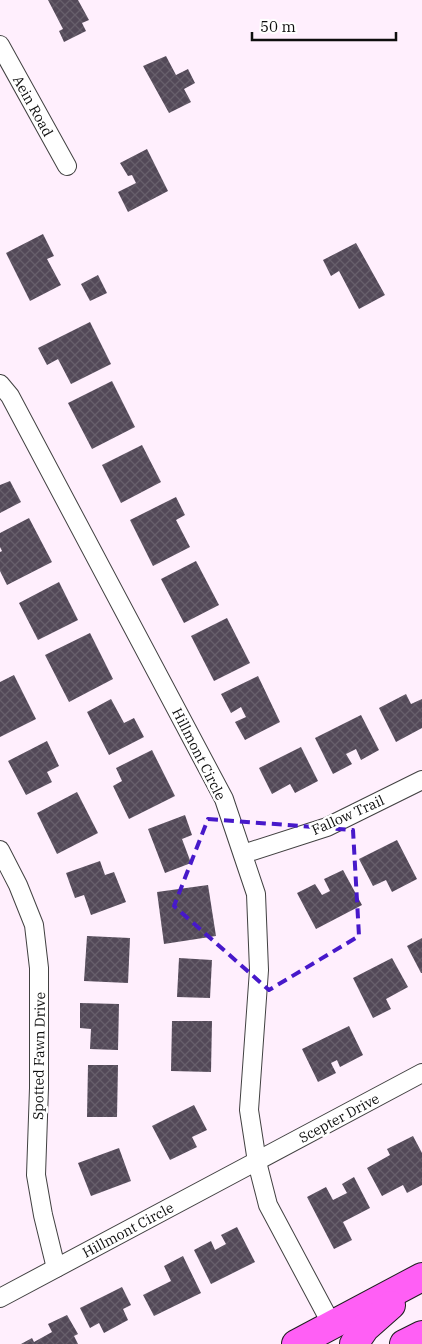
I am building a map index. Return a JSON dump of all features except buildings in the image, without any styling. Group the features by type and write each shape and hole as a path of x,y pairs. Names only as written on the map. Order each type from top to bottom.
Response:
{"main road":[{"path":"296,1344 330,1335 422,1278"},
{"path":"354,1344 365,1328 422,1278"},
{"path":"404,1344 422,1334"}],"street":[{"name":"Aein Road","path":"0,45 67,166"},
{"name":"Hillmont Circle","path":"0,384 10,396 224,799 256,894 259,970 249,1110 257,1162 268,1205 330,1335"},
{"name":"Fallow Trail","path":"243,854 327,827 422,780"},
{"name":"Spotted Fawn Drive","path":"0,850 18,885 34,925 39,968 39,1088 36,1175 43,1215 56,1268"},
{"name":"Scepter Drive","path":"257,1162 422,1073"},
{"name":"Hillmont Circle","path":"0,1298 257,1162"}],"highlighted area":[{"path":"208,819 353,830 359,936 269,990 174,906"}]}
